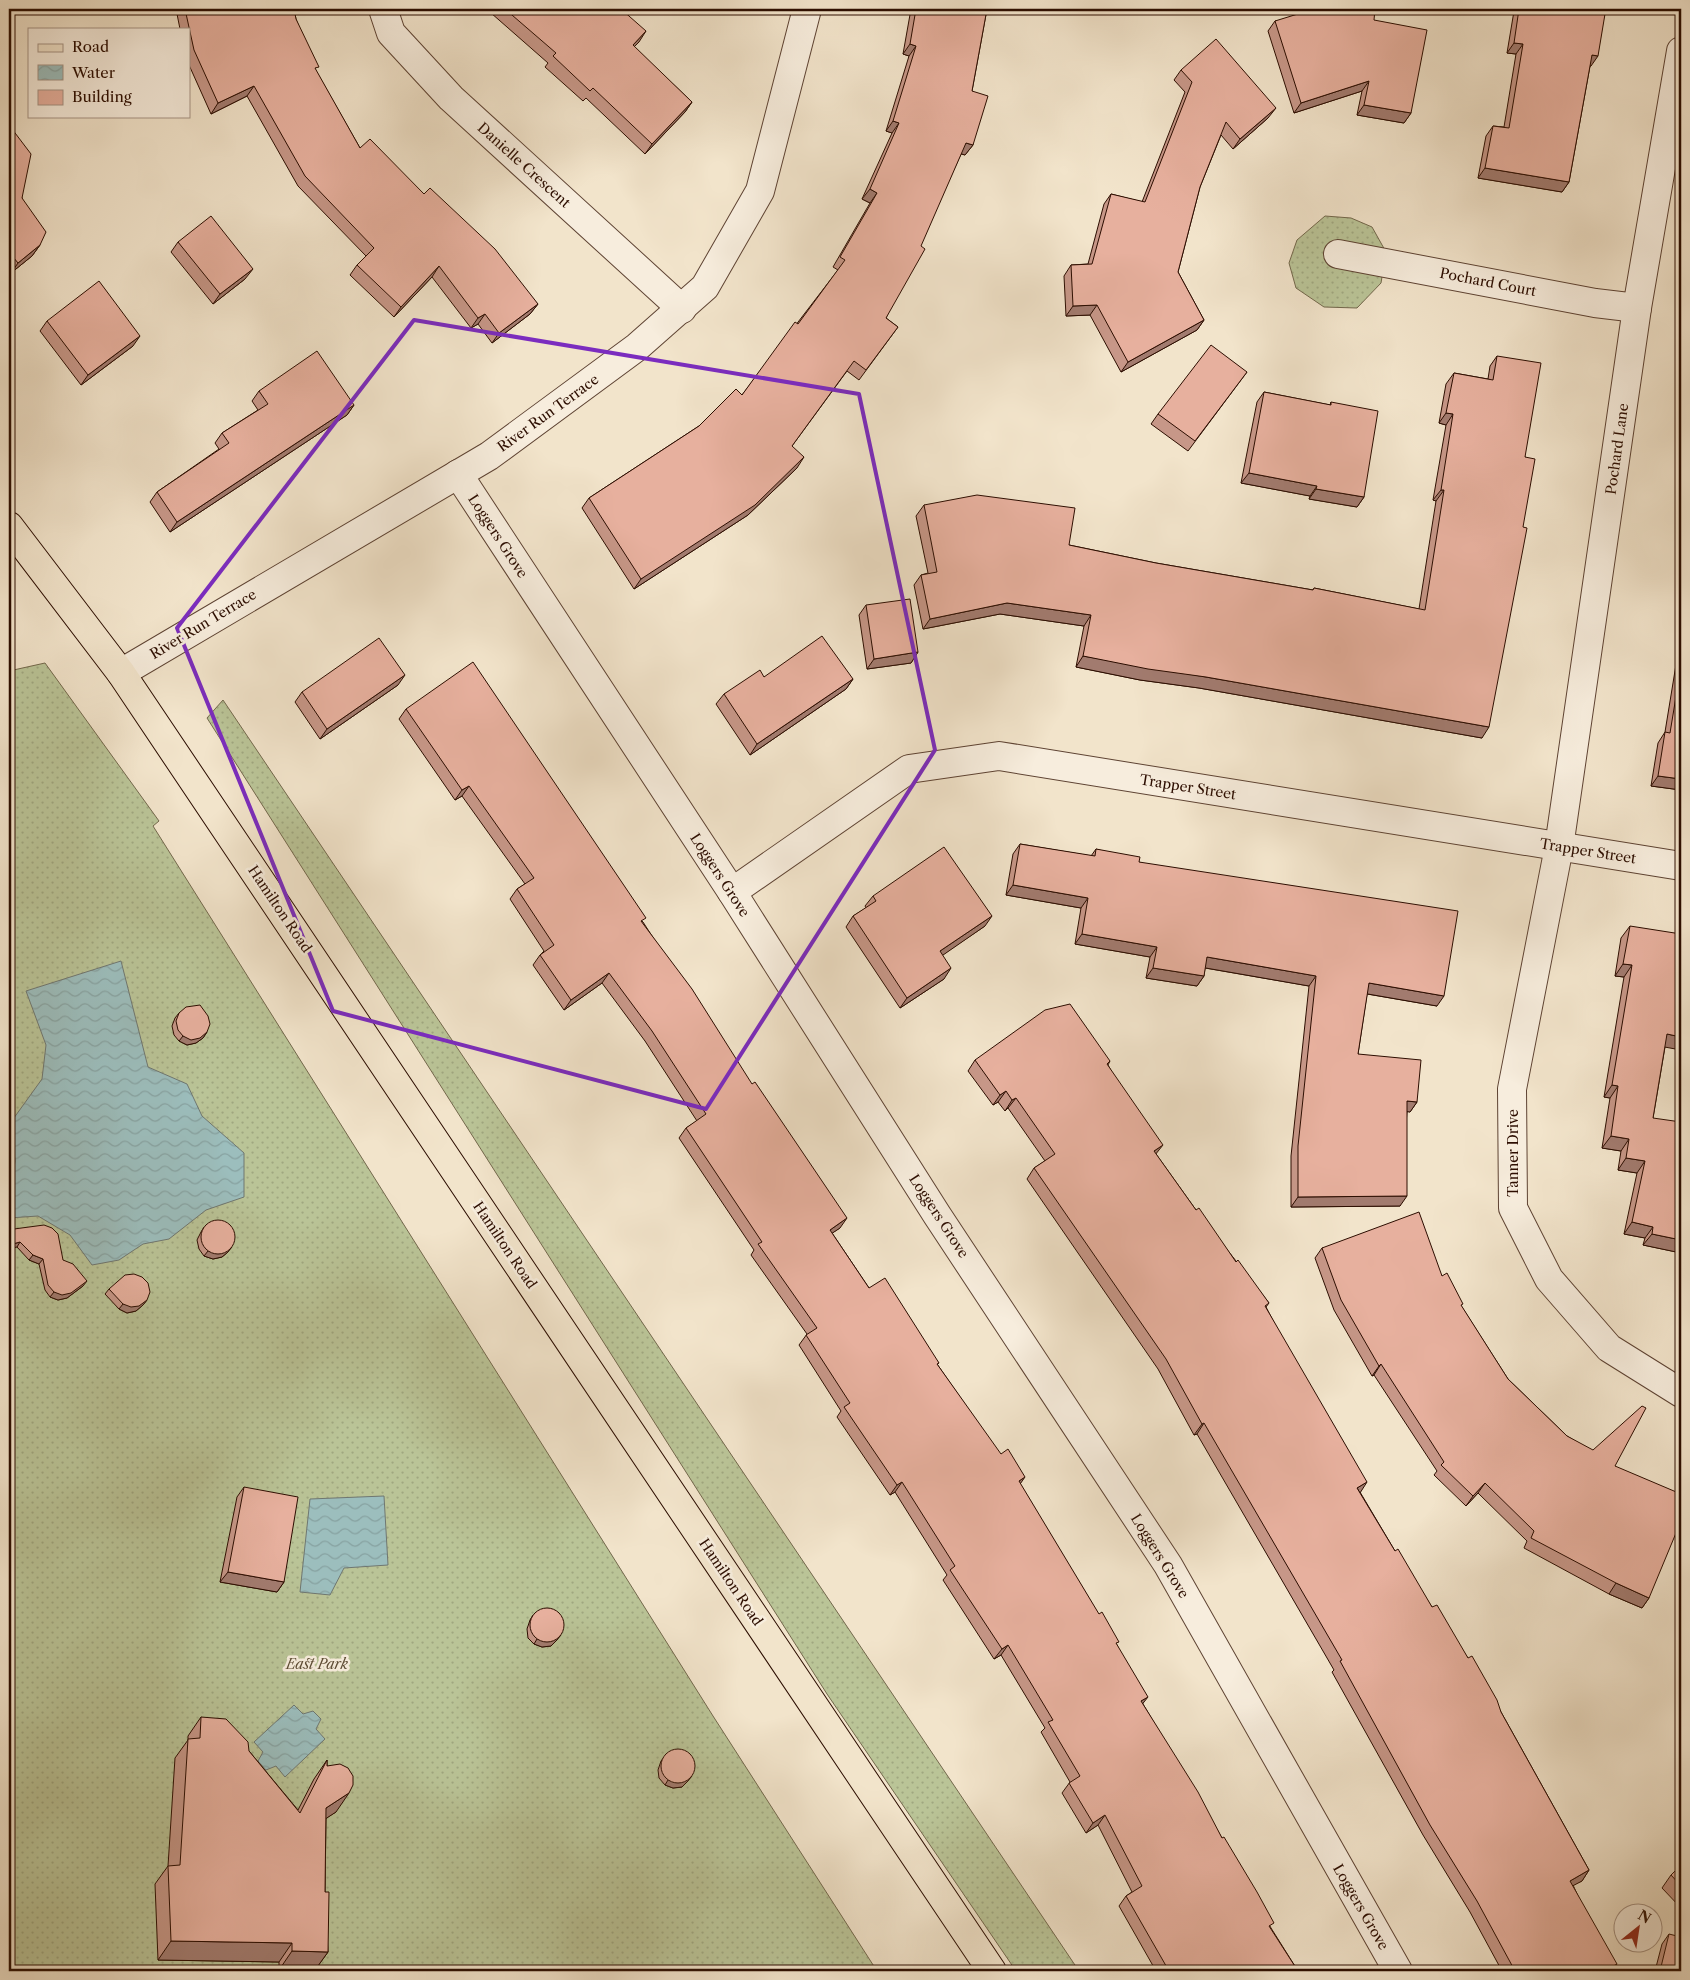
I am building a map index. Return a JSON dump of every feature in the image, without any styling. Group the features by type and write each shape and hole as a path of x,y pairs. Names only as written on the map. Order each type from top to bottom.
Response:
{"main road":[{"name":"Hamilton Road","path":"9,526 121,672 992,1971"}],"street":[{"name":"Danielle Crescent","path":"383,9 391,34 451,98 682,309"},
{"name":"River Run Terrace","path":"121,672 489,456 636,347 706,287 760,191 807,9"},
{"name":"Pochard Lane","path":"1559,847 1638,308 1681,51"},
{"name":"Pochard Court","path":"1338,254 1595,303 1638,308"},
{"name":"Loggers Grove","path":"458,474 732,892 938,1216 1168,1565 1398,1971"},
{"name":"Trapper Street","path":"732,892 909,768 999,756 1681,866"},
{"name":"Tanner Drive","path":"1559,847 1512,1089 1513,1208 1549,1279 1609,1348 1681,1392"}],"highlighted area":[{"path":"414,320 859,394 935,750 706,1109 333,1011 177,628"}],"green space":[{"path":"1325,216 1351,218 1372,227 1386,252 1381,283 1357,308 1324,307 1296,288 1289,263 1297,240"},
{"name":"East Park","path":"45,663 159,821 153,826 713,1716 877,1971 9,1971 9,671"},
{"path":"223,700 1079,1971 1016,1971 827,1694 207,718"}],"water":[{"path":"121,961 148,1067 187,1084 202,1116 244,1153 244,1197 206,1210 169,1239 143,1244 119,1260 92,1265 70,1235 38,1216 9,1218 9,1202 15,1161 11,1122 42,1079 46,1045 26,991"},
{"path":"384,1496 388,1565 344,1568 330,1595 300,1592 310,1499"},
{"path":"294,1705 303,1714 313,1711 321,1719 316,1729 325,1739 285,1777 276,1766 266,1770 258,1761 263,1752 254,1742"}],"building":[{"path":"185,9 294,9 296,19 319,67 315,68 360,148 370,139 424,194 430,188 495,249 538,304 499,333 485,314 478,318 439,266 401,307 357,265 374,248 305,176 254,86 218,103 194,50"},
{"path":"505,9 621,9 646,31 633,45 692,102 652,144 593,88 590,91 553,56 556,53"},
{"path":"916,9 987,9 972,91 988,96 973,145 966,143 921,246 925,249 886,318 898,327 866,370 854,361 792,446 804,457 755,505 641,579 589,498 699,426 736,389 742,395 795,322 798,324 845,260 840,257 877,193 870,189 899,123 893,121 916,46 910,44"},
{"path":"1314,9 1375,9 1374,20 1427,30 1411,113 1364,105 1369,81 1301,103 1275,21"},
{"path":"1519,9 1569,9 1605,14 1598,56 1592,55 1569,182 1485,168 1493,126 1509,128 1523,44 1514,43"},
{"path":"1216,39 1276,108 1240,139 1226,122 1200,187 1178,272 1204,320 1128,362 1097,305 1073,306 1071,265 1092,264 1111,194 1145,202 1192,82 1181,70"},
{"path":"9,125 31,154 22,198 46,232 40,245 18,263 9,252"},
{"path":"211,216 253,269 220,294 178,242"},
{"path":"99,281 140,336 88,375 47,321"},
{"path":"1211,345 1247,372 1195,441 1158,414"},
{"path":"317,351 354,405 177,522 157,492 229,443 222,433 268,404 259,391"},
{"path":"1497,356 1541,363 1525,457 1535,459 1523,527 1527,528 1489,727 1206,677 1148,669 1083,656 1091,615 1007,603 930,619 921,575 937,572 924,505 977,495 1075,508 1069,545 1156,563 1313,590 1314,588 1425,610 1444,490 1441,490 1453,414 1446,413 1454,373 1493,380"},
{"path":"1264,392 1331,405 1331,402 1378,411 1364,497 1316,489 1317,486 1249,473"},
{"path":"910,599 918,652 874,659 866,605"},
{"path":"822,636 853,679 757,744 724,694 760,670 764,677"},
{"path":"379,638 405,675 327,729 302,692"},
{"path":"473,662 646,918 641,921 692,989 752,1084 755,1082 847,1218 830,1230 869,1288 885,1278 939,1363 937,1364 1001,1454 1008,1449 1025,1477 1019,1481 1099,1614 1102,1612 1119,1642 1116,1643 1148,1697 1141,1701 1198,1792 1222,1838 1224,1837 1257,1892 1274,1923 1269,1926 1298,1971 1169,1971 1126,1896 1142,1886 1105,1815 1093,1823 1069,1783 1080,1776 1048,1722 1053,1720 1008,1645 1002,1649 950,1570 955,1566 902,1482 897,1485 844,1407 850,1403 806,1335 817,1328 758,1244 762,1242 686,1128 706,1114 652,1031 609,973 571,1000 540,955 554,945 517,889 534,878 469,786 462,790 406,709"},
{"path":"1681,666 1681,779 1658,776 1665,732 1670,733"},
{"path":"1020,844 1095,856 1096,849 1140,857 1139,862 1458,911 1444,996 1369,983 1358,1054 1421,1060 1417,1102 1407,1101 1407,1196 1298,1197 1298,1146 1316,976 1207,957 1204,976 1153,968 1157,947 1082,934 1088,898 1013,885"},
{"path":"944,847 992,916 940,951 951,968 907,998 853,916 876,901 873,896"},
{"path":"1630,926 1681,934 1681,954 1676,990 1681,991 1681,1037 1667,1034 1653,1118 1681,1122 1681,1240 1652,1234 1653,1227 1632,1222 1645,1161 1626,1158 1629,1139 1611,1136 1618,1086 1612,1085 1632,965 1623,964"},
{"path":"1070,1004 1110,1061 1107,1064 1163,1145 1154,1151 1196,1210 1199,1208 1236,1262 1238,1260 1269,1303 1265,1306 1367,1482 1357,1488 1395,1551 1398,1549 1432,1607 1437,1605 1468,1658 1472,1656 1589,1870 1570,1881 1617,1964 1604,1971 1515,1971 1477,1901 1430,1825 1340,1661 1342,1660 1204,1423 1202,1424 1166,1359 1034,1168 1055,1154 1016,1098 1012,1100 1006,1091 1000,1095 975,1060 1045,1010"},
{"path":"200,1005 208,1016 210,1024 207,1032 200,1038 191,1040 183,1036 178,1030 176,1021 179,1013 186,1007"},
{"path":"1419,1212 1442,1276 1447,1273 1463,1304 1461,1305 1508,1379 1567,1436 1593,1450 1642,1406 1646,1408 1615,1466 1681,1494 1681,1521 1649,1598 1616,1583 1531,1538 1534,1531 1485,1483 1473,1496 1441,1465 1444,1462 1381,1364 1379,1366 1341,1300 1322,1248"},
{"path":"218,1220 230,1225 235,1237 230,1249 218,1254 206,1249 201,1237 206,1225"},
{"path":"9,1222 14,1229 44,1225 52,1228 58,1234 63,1260 73,1264 87,1281 71,1293 62,1295 54,1292 48,1285 43,1259 33,1255 20,1242 9,1245"},
{"path":"134,1274 142,1277 148,1283 150,1292 147,1300 139,1306 131,1307 123,1304 109,1289 125,1275"},
{"path":"244,1487 298,1497 284,1582 228,1572"},
{"path":"547,1608 559,1613 564,1625 559,1637 547,1642 535,1637 530,1625 535,1613"},
{"path":"201,1717 226,1719 248,1742 249,1751 300,1813 327,1760 327,1766 340,1764 348,1768 353,1776 353,1785 349,1793 326,1808 325,1892 329,1892 328,1952 292,1951 292,1943 171,1941 168,1866 180,1865 188,1739 200,1738"},
{"path":"678,1749 690,1754 695,1766 690,1778 678,1783 666,1778 661,1766 666,1754"},
{"path":"1681,1865 1681,1886 1671,1875"},
{"path":"1669,1934 1681,1937 1681,1971 1660,1971"}]}
